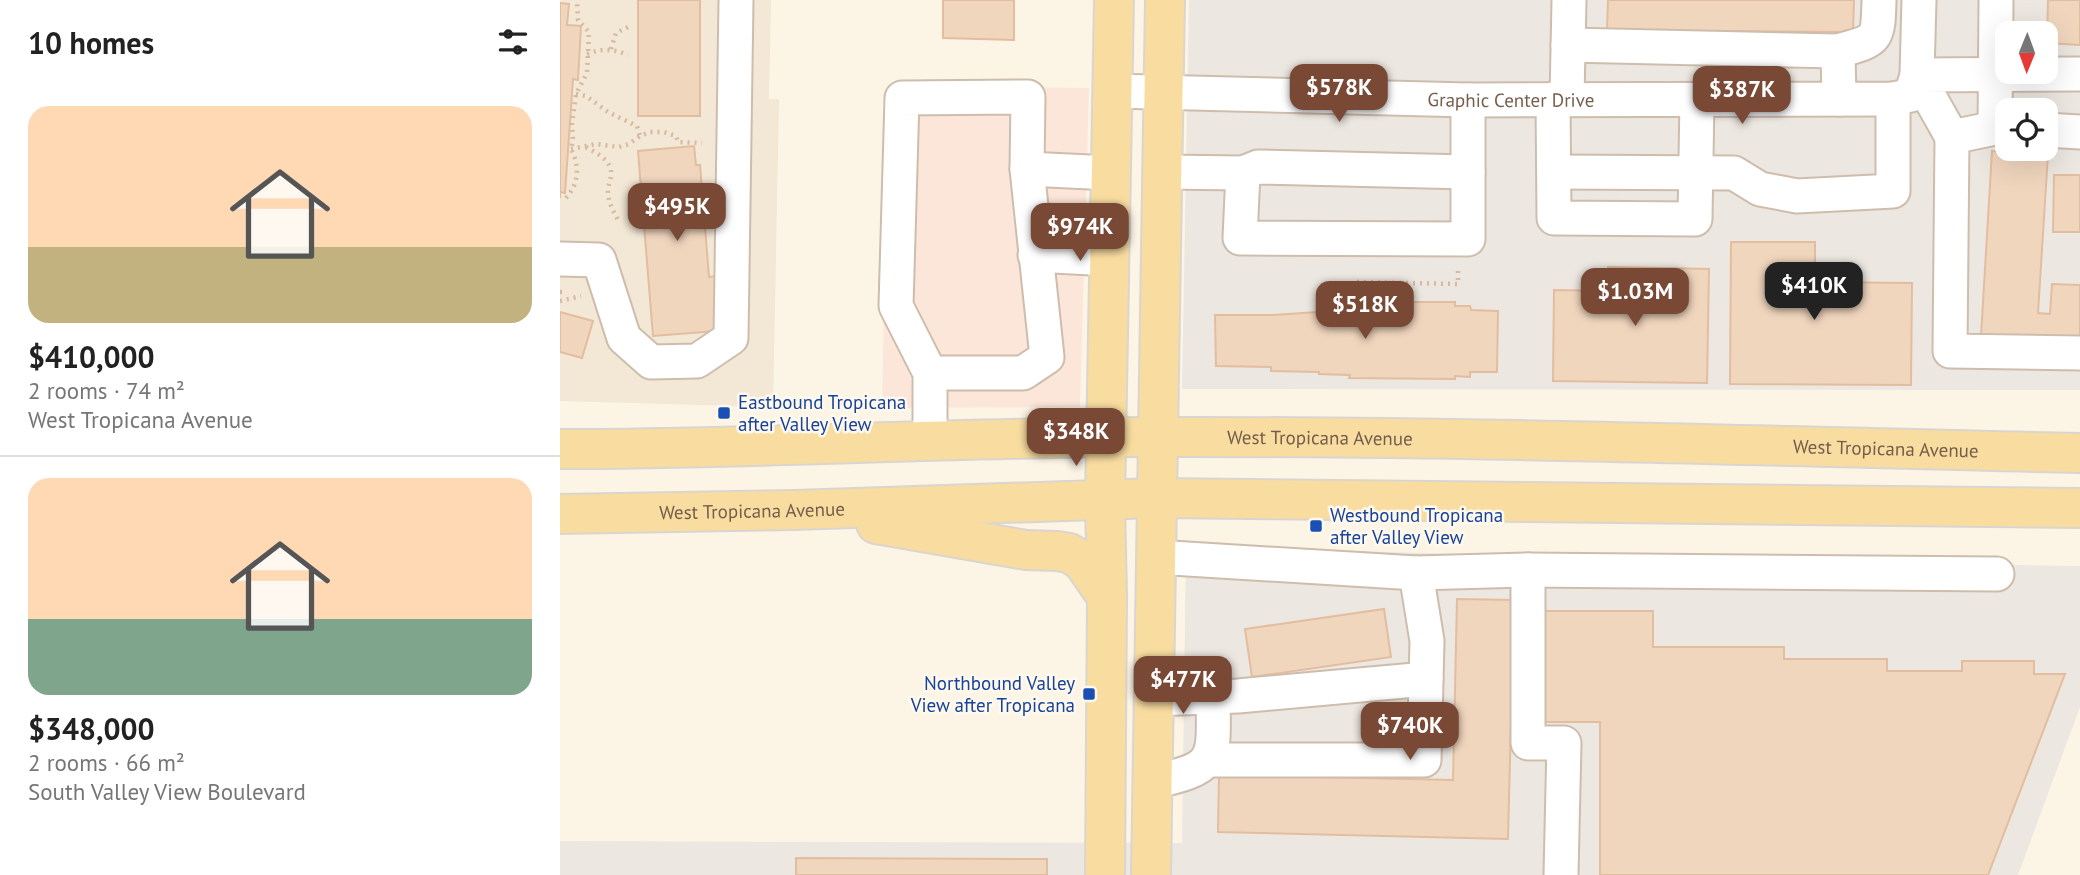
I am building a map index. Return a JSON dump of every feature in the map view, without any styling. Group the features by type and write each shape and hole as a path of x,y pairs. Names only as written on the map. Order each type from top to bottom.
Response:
{"main road":[{"path":"1105,875 1105,501 1114,0"},
{"path":"1150,875 1165,0"},
{"name":"West Tropicana Avenue","path":"560,449 1157,437 1472,439 2080,453"},
{"name":"West Tropicana Avenue","path":"560,514 1156,499 2080,508"},
{"path":"794,510 1026,550 1069,553 1082,561 1107,597"},
{"path":"1106,777 1152,782"}],"street":[{"path":"560,259 599,260 624,338 651,362 697,361 731,338 736,0"},
{"path":"1569,0 1568,45 1554,172 1554,218 1695,219 1697,99"},
{"path":"1568,45 1838,51 1863,44 1873,38 1878,29 1879,0"},
{"path":"1554,172 1734,173 1760,189 1797,196 1893,191 1919,0"},
{"path":"1996,0 1994,76 1997,98"},
{"path":"1838,51 1839,99"},
{"name":"Graphic Center Drive","path":"1112,91 1468,100 1839,99 1994,76 2080,74"},
{"path":"1907,89 1952,138 1950,351 2080,354"},
{"path":"930,373 1023,373 1047,357 1027,169 1028,97 902,98 896,306 930,373 930,442"},
{"path":"1242,173 1240,238 1468,239 1468,100"},
{"path":"1952,138 1995,130"},
{"path":"2058,131 2080,132"},
{"path":"1162,172 1242,173 1258,167 1468,172"},
{"path":"1027,169 1111,173"},
{"path":"1035,255 1110,259"},
{"path":"1156,557 1416,573 1528,570 1997,575"},
{"path":"1528,570 1528,743 1564,743 1561,875"},
{"path":"1208,760 1424,760 1427,641 1416,573"},
{"path":"1153,699 1213,697 1426,679"},
{"path":"1152,782 1192,772 1208,760 1214,734 1213,697"}],"path":[{"path":"566,198 578,178 576,159 571,149 572,124 576,94 587,73 589,32 578,20 577,0"},
{"path":"611,49 616,33 630,26"},
{"path":"586,55 597,50 611,49 628,55"},
{"path":"576,94 594,100 622,121 637,126 640,136"},
{"path":"571,149 629,144 650,132 664,132 676,136 678,142 702,144"},
{"path":"585,147 606,160 612,171 608,188 609,203 619,222"},
{"path":"1353,306 1353,282 1458,284"}],"shaded area":[{"path":"560,0 771,0 769,99 779,99 773,407 560,401"},
{"path":"1189,0 2080,0 2080,390 1182,389"},
{"path":"888,85 1089,88 1080,407 882,408"},
{"path":"1186,546 1528,556 2080,566 2080,707 2018,875 560,875 560,841 1182,843"}],"building":[{"path":"638,0 700,0 700,116 638,116"},
{"path":"943,0 1014,0 1014,40 943,38"},
{"path":"1608,0 1854,0 1853,32 1607,30"},
{"path":"2048,0 2080,0 2080,45 2058,44 2058,21 2048,21"},
{"path":"560,3 569,4 567,25 581,26 578,80 573,79 565,193 560,192"},
{"path":"694,146 696,165 700,165 709,277 717,276 720,310 714,310 716,331 653,336 638,151"},
{"path":"1992,151 1995,151 1995,161 2048,161 2038,313 2050,314 2052,284 2080,285 2080,342 1981,336"},
{"path":"2054,175 2080,175 2080,232 2053,232"},
{"path":"1731,242 1815,242 1815,282 1912,283 1911,385 1730,384"},
{"path":"1608,267 1709,269 1707,383 1553,381 1554,290 1608,291"},
{"path":"1366,302 1455,302 1455,306 1470,306 1471,310 1498,311 1497,372 1470,372 1470,377 1455,376 1455,379 1349,378 1350,375 1319,372 1271,371 1271,367 1216,366 1215,315 1318,312 1318,306 1364,309"},
{"path":"560,312 593,321 582,358 560,352"},
{"path":"1457,599 1514,600 1508,839 1218,832 1219,775 1453,780"},
{"path":"1384,609 1391,657 1252,677 1245,629"},
{"path":"1535,611 1653,611 1653,647 1784,647 1784,659 1887,659 1887,671 1962,671 1962,661 2034,661 2034,674 2065,674 1988,875 1600,875 1600,722 1535,722"},
{"path":"796,858 1047,859 1047,875 796,875"}],"place":[{"name":"Eastbound Tropicana after Valley View","path":"724,413"},
{"name":"Westbound Tropicana after Valley View","path":"1316,526"},
{"name":"Northbound Valley View after Tropicana","path":"1089,694"}]}
